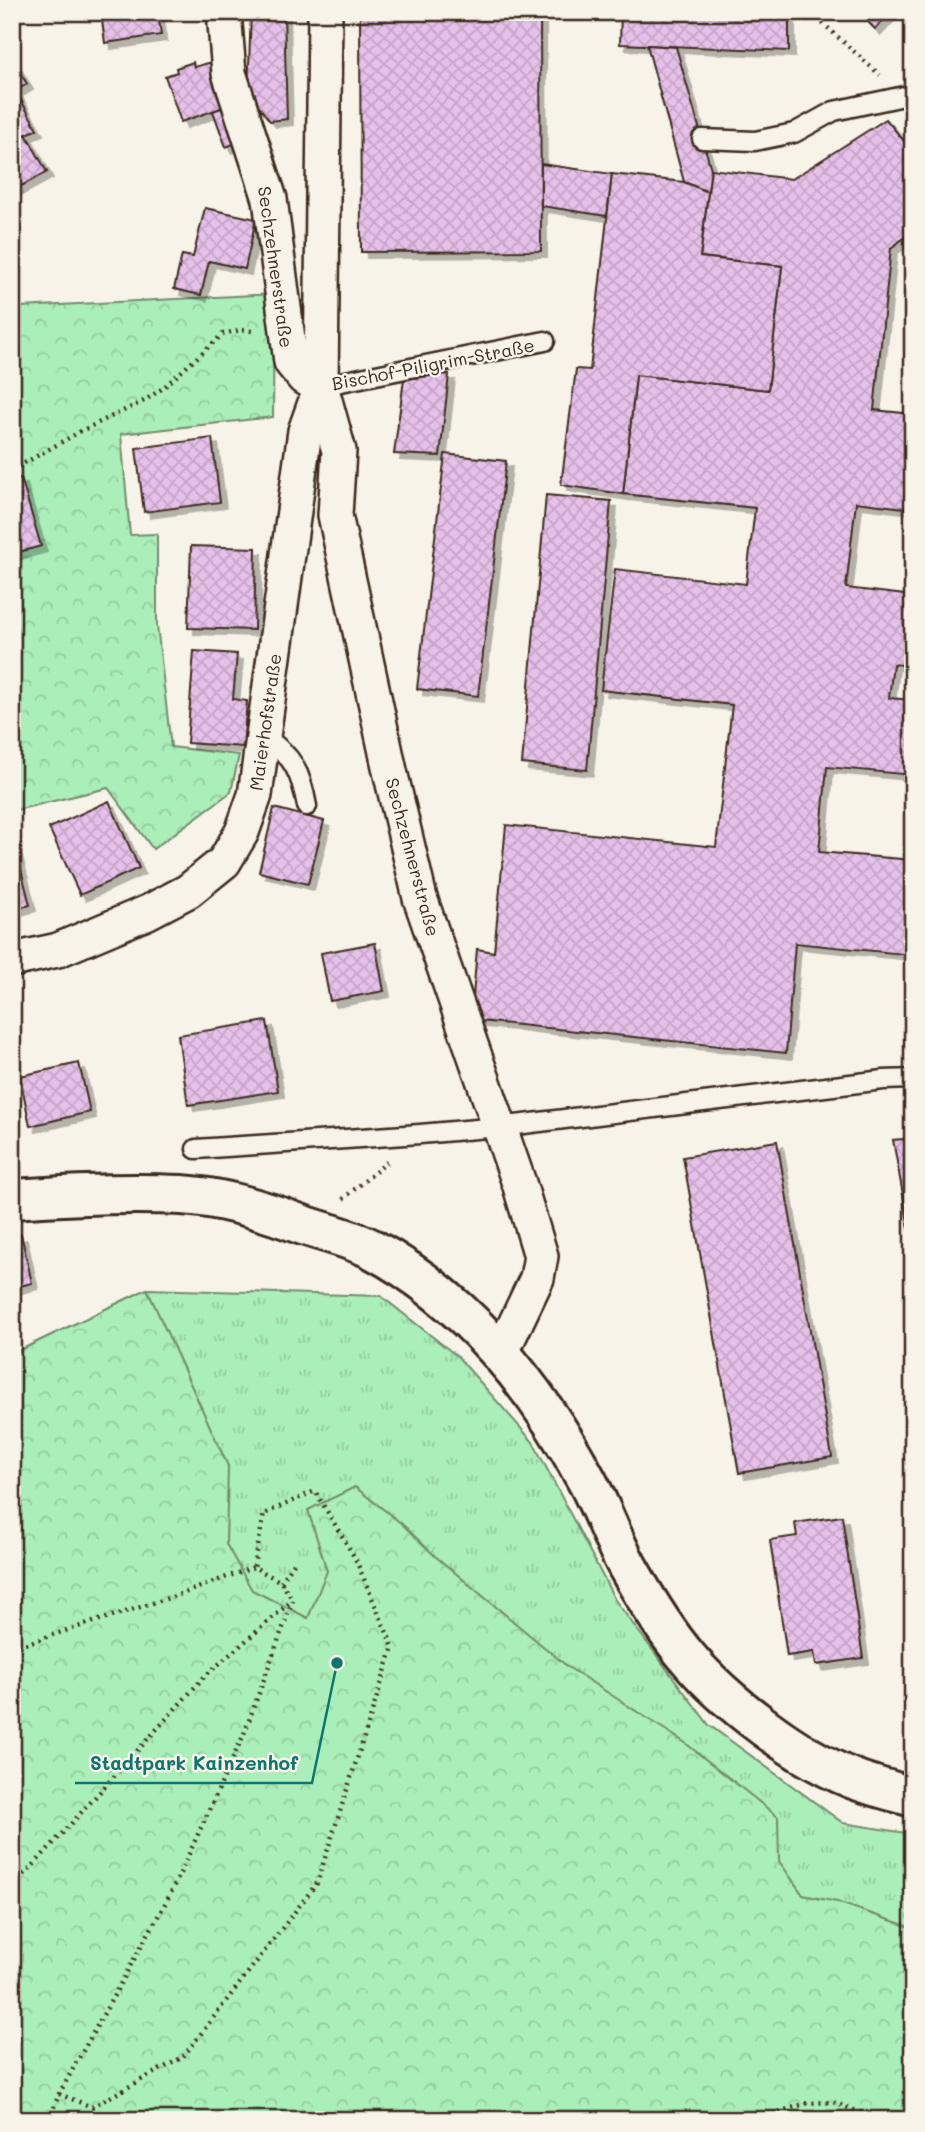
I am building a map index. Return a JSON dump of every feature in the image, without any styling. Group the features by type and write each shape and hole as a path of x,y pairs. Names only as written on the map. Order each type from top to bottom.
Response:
{"street":[{"name":"Sechzehnerstraße","path":"224,12 229,73 270,200 291,362 304,378 321,386"},
{"name":"Sechzehnerstraße","path":"325,12 321,386 339,451 335,515 420,898 541,1256 537,1278 501,1354"},
{"name":"Maierhofstraße","path":"12,960 58,950 148,912 188,891 224,862 242,832 255,795 305,430 321,386"},
{"path":"12,1199 78,1194 184,1195 259,1209 369,1248 412,1273 464,1316 501,1354 553,1424 587,1480 628,1568 659,1620 690,1661 774,1735 851,1778 913,1797"}],"lane":[{"path":"702,139 754,141 794,133 834,111 908,97"},
{"name":"Bischof-Piligrim-Straße","path":"321,386 545,341"},
{"path":"264,737 282,748 302,779 307,806"},
{"path":"196,1149 499,1127 883,1080 913,1079"}],"path":[{"path":"814,12 817,18 908,97"},
{"path":"12,470 83,430 144,401 223,334 240,330"},
{"path":"310,1227 420,1134"},
{"path":"59,2094 92,2107 183,2057 317,1883 393,1647 355,1558 315,1492 264,1514 254,1567"},
{"path":"281,1582 294,1563"},
{"path":"12,1648 181,1594 254,1567 281,1582 293,1600"},
{"path":"49,2120 59,2094 170,1893 244,1734 293,1600"},
{"path":"12,1883 30,1869 205,1676 293,1600"},
{"path":"751,2120 808,2103 832,2102 880,2120"}],"green space":[{"path":"274,294 273,417 121,434 130,535 157,534 157,625 171,747 239,755 231,792 153,849 108,788 12,811 12,310 20,307"},
{"path":"147,1289 381,1296 458,1357 533,1442 615,1600 709,1725 843,1823 913,1834 913,2120 12,2120 12,1354"},
{"path":"147,1289 228,1466 226,1544 252,1590 308,1618 327,1571 308,1510 355,1487 568,1667 684,1742 778,1817 779,1861 803,1895 837,1902 913,1928 913,2120 12,2120 12,1354"}],"building":[{"path":"101,12 158,12 161,35 105,43"},
{"path":"251,12 284,12 287,119 270,121 248,92"},
{"path":"360,12 540,12 541,251 361,252"},
{"path":"621,12 789,12 789,51 620,44"},
{"path":"858,12 891,12 875,29"},
{"path":"647,45 676,47 711,169 708,192 684,182"},
{"path":"12,58 27,84 12,93"},
{"path":"193,62 194,67 212,62 227,106 181,122 165,76 177,72 176,68"},
{"path":"16,91 37,129 12,142 12,93"},
{"path":"227,106 239,142 226,147 213,111"},
{"path":"886,119 913,152 913,231 891,248 874,410 913,414 913,509 856,502 846,588 913,596 913,666 893,664 889,698 913,700 913,775 827,767 819,852 913,860 913,955 795,943 786,1053 471,1020 477,949 494,952 506,825 716,847 732,705 601,690 615,569 746,584 755,508 623,494 636,375 768,390 782,266 700,257 711,169 792,179"},
{"path":"26,134 47,172 12,191 12,142"},
{"path":"541,164 612,174 607,216 541,206"},
{"path":"612,174 684,182 708,192 700,257 782,266 768,390 636,375 623,494 561,485 576,369 590,370"},
{"path":"205,208 256,219 245,269 209,261 201,295 174,289 182,255 193,257"},
{"path":"449,374 440,456 394,454 404,379"},
{"path":"212,438 220,502 144,512 136,448"},
{"path":"445,454 506,461 478,696 417,689"},
{"path":"21,478 41,546 12,554 12,480"},
{"path":"546,495 611,501 587,770 522,764"},
{"path":"191,546 256,548 254,630 188,628"},
{"path":"194,651 237,654 233,699 247,701 243,747 187,743"},
{"path":"109,801 139,868 80,895 49,828"},
{"path":"274,808 324,821 308,884 259,872"},
{"path":"12,834 30,905 12,910"},
{"path":"375,943 384,991 330,1001 321,953"},
{"path":"267,1021 278,1091 188,1105 178,1035"},
{"path":"79,1063 90,1112 30,1126 20,1076"},
{"path":"913,1138 913,1250 893,1140"},
{"path":"777,1141 832,1457 739,1473 683,1157"},
{"path":"21,1234 32,1283 12,1288 12,1236"},
{"path":"842,1516 863,1658 816,1665 814,1652 787,1656 770,1540 797,1536 795,1523"}],"place":[{"name":"Stadtpark Kainzenhof","path":"337,1663"}]}
